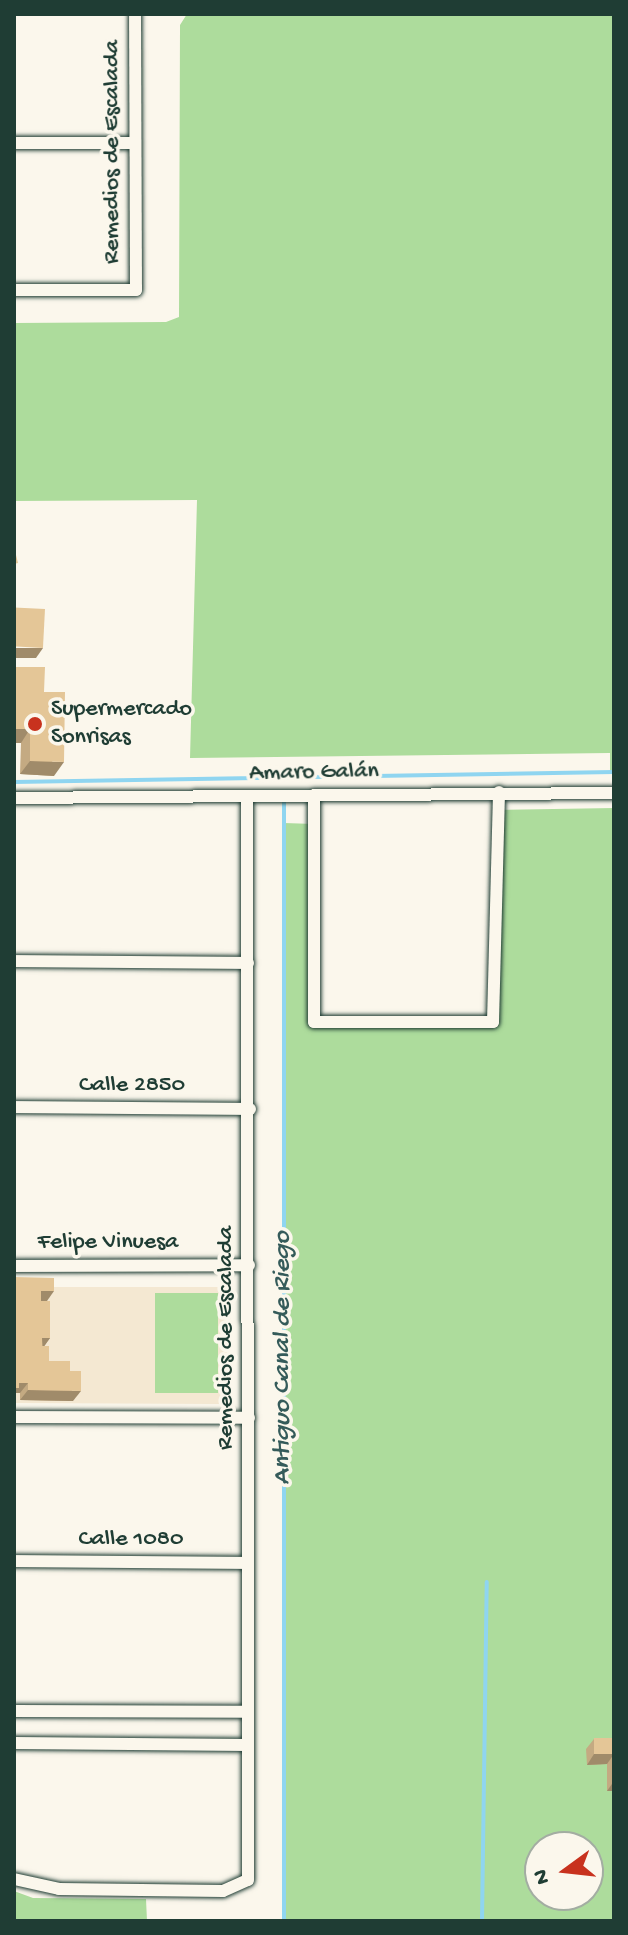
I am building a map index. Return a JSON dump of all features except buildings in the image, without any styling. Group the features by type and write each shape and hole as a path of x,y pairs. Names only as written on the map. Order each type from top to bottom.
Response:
{"street":[{"name":"Remedios de Escalada","path":"14,290 136,290 135,14"},
{"path":"14,143 135,143"},
{"path":"314,795 314,1022 493,1022 499,792"},
{"name":"Amaro Galán","path":"14,798 614,793"},
{"name":"Remedios de Escalada","path":"14,1879 59,1889 223,1891 248,1880 250,1109 247,797"},
{"path":"14,961 248,963"},
{"name":"Calle 2850","path":"14,1107 250,1109"},
{"name":"Felipe Vinuesa","path":"14,1266 249,1265"},
{"path":"14,1417 249,1418"},
{"name":"Calle 1080","path":"14,1561 248,1563"},
{"path":"14,1711 248,1712"},
{"path":"14,1743 248,1745"}],"shaded area":[{"path":"14,1287 222,1287 230,1294 231,1392 220,1404 14,1403"}],"green space":[{"path":"187,14 614,14 614,772 610,772 610,753 190,758 197,500 14,501 14,323 166,322 179,317 180,25"},
{"path":"614,808 614,1921 284,1921 284,823 314,824 314,1022 493,1022 498,810"},
{"path":"155,1293 218,1293 218,1393 155,1393"},
{"path":"14,1891 33,1898 146,1899 147,1921 14,1921"}],"waterway":[{"path":"14,782 614,772"},
{"name":"Antiguo Canal de Riego","path":"284,799 284,1921"},
{"path":"482,1921 487,1582"}],"place":[{"name":"Supermercado Sonrisas","path":"35,724"}]}
